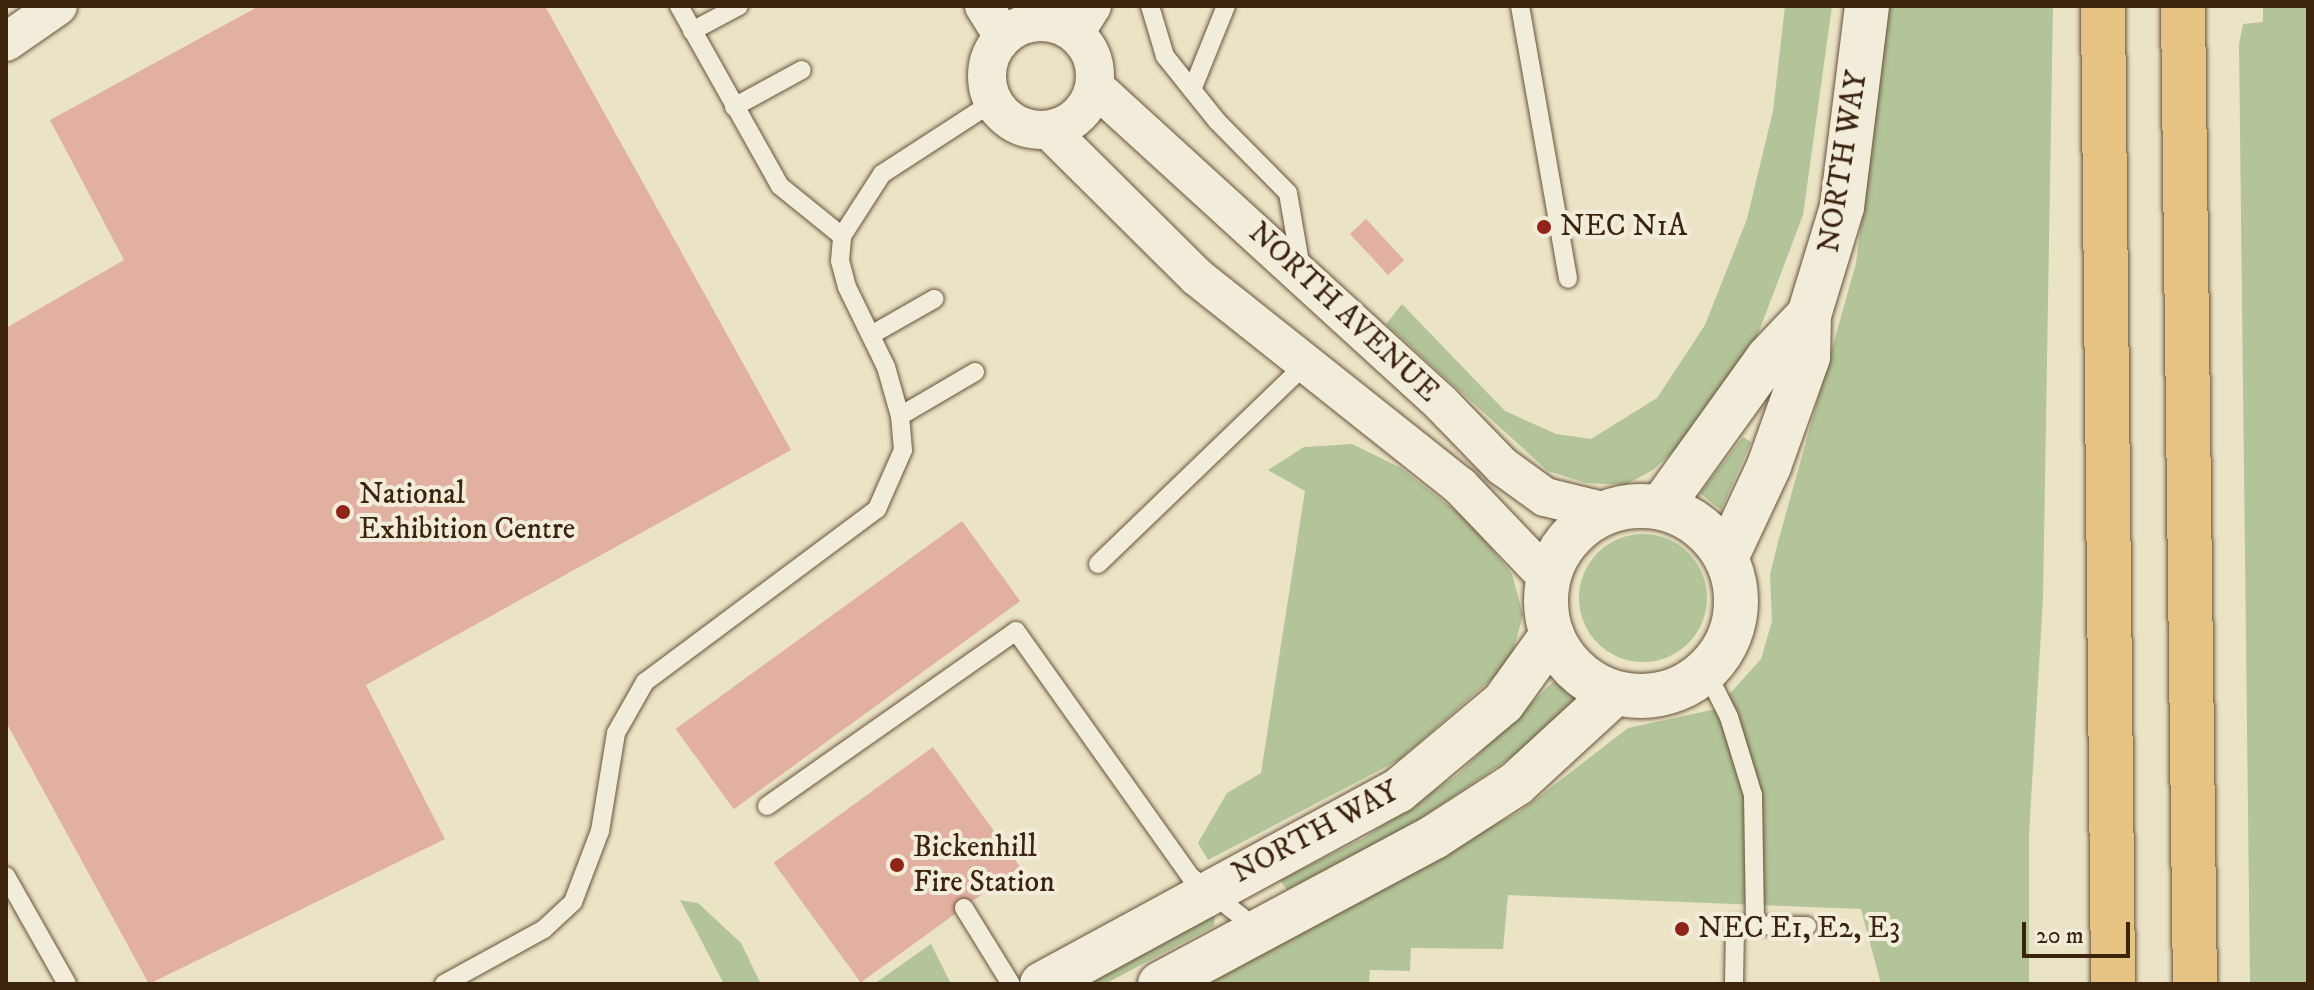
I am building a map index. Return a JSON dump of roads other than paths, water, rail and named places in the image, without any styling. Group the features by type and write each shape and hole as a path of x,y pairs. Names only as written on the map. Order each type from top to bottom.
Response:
{"highway":[{"path":"2103,6 2113,984"},
{"path":"2183,6 2195,984"}],"street":[{"path":"6,42 58,6"},
{"name":"NORTH WAY","path":"1726,558 1795,398 1808,357 1809,315 1842,207 1867,6"},
{"path":"1084,20 1094,61 1095,87 1077,117 1049,130 1016,124 993,102 987,73 994,21 1084,20"},
{"name":"NORTH AVENUE","path":"1095,87 1303,276 1502,466 1545,497 1606,512"},
{"name":"NORTH AVENUE","path":"1049,130 1197,277 1309,361 1460,486 1548,578"},
{"name":"NORTH WAY","path":"1661,507 1768,358 1809,315"},
{"path":"1661,507 1699,525 1726,558 1735,581 1732,630 1706,671 1663,694 1615,693 1577,671 1552,635 1548,578 1580,527 1606,512 1661,507"},
{"name":"NORTH WAY","path":"1042,984 1208,891 1398,791 1503,703 1552,635"},
{"name":"NORTH WAY","path":"1160,984 1257,929 1434,837 1516,784 1615,693"}],"lane":[{"path":"679,6 780,186 842,236"},
{"path":"692,31 739,6"},
{"path":"1150,6 1165,56 1192,90 1288,193 1303,276"},
{"path":"1192,90 1226,6"},
{"path":"1520,6 1568,279"},
{"path":"734,107 802,70"},
{"path":"452,982 544,929 573,902 590,867 616,733 628,703 645,682 877,509 903,450 900,416 871,335 847,287 840,261 842,236 882,174 993,102"},
{"path":"871,335 934,299"},
{"path":"1098,564 1309,361"},
{"path":"900,416 975,372"},
{"path":"767,806 1016,631 1191,877 1257,929"},
{"path":"1706,671 1729,717 1753,795 1755,925"},
{"path":"6,876 67,984"},
{"path":"964,908 1011,984"},
{"path":"1734,984 1735,925 1807,926"}],"place":[{"name":"NEC N1A","path":"1544,227"},
{"name":"National Exhibition Centre","path":"343,512"},
{"name":"Bickenhill Fire Station","path":"897,865"},
{"name":"NEC E1, E2, E3","path":"1682,929"}]}
